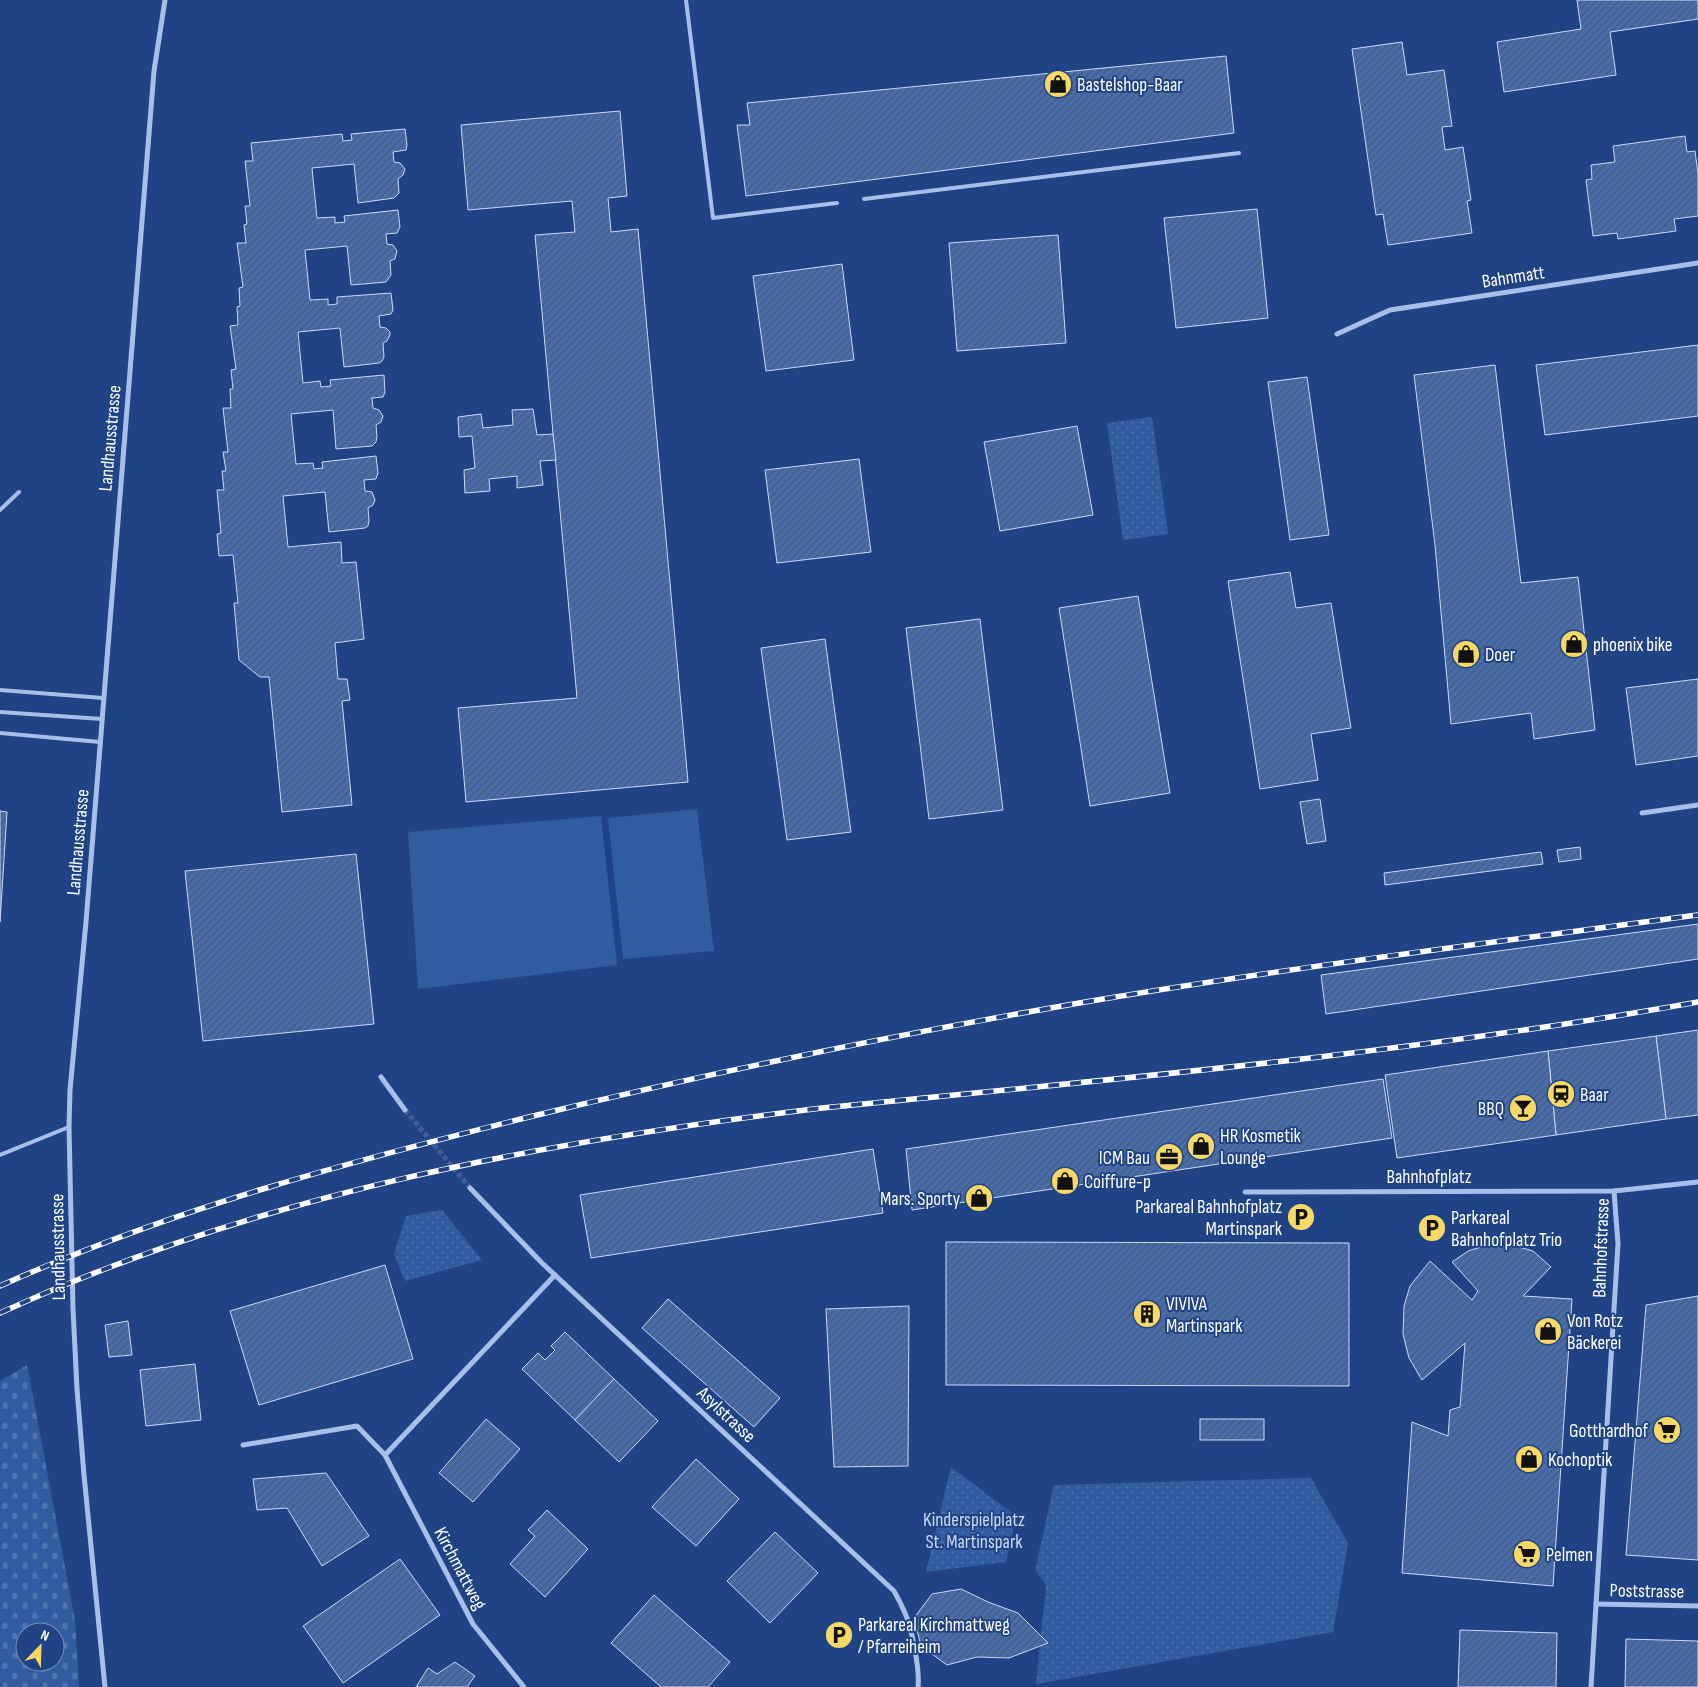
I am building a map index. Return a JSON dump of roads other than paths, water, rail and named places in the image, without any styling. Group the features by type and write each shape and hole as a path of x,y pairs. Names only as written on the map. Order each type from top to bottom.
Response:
{"street":[{"name":"Landhausstrasse","path":"105,1687 77,1389 73,1309 69,1127 70,1090 87,912 154,71 165,0"},
{"name":"Bahnmatt","path":"1337,334 1390,310 1698,263"},
{"path":"1642,813 1698,805"},
{"path":"381,1077 405,1110"},
{"name":"Bahnhofstrasse","path":"1591,1687 1618,1244 1614,1190 1698,1182"},
{"name":"Asylstrasse","path":"470,1188 555,1275 894,1591 905,1614 914,1649 918,1687"},
{"name":"Bahnhofplatz","path":"1245,1192 1614,1190"},
{"path":"385,1455 555,1275"},
{"name":"Kirchmattweg","path":"243,1444 356,1426 385,1455 473,1624 524,1687"},
{"name":"Poststrasse","path":"1596,1604 1698,1606"}],"lane":[{"path":"686,0 713,218 836,203"},
{"path":"864,199 1238,153"},
{"path":"0,510 19,492"},
{"path":"0,690 104,698"},
{"path":"0,712 102,719"},
{"path":"0,733 100,742"},
{"path":"0,1155 69,1127"}],"tunnel":[{"path":"405,1110 470,1188"}],"railway":[{"path":"0,1286 130,1233 196,1210 330,1169 602,1099 742,1068 951,1026 1091,1001 1394,955 1698,915"},
{"path":"0,1313 98,1271 198,1236 300,1205 403,1179 507,1156 611,1138 822,1108 1261,1064 1371,1051 1589,1020 1698,1002"}],"place":[{"name":"Bastelshop-Baar","path":"1058,84"},
{"name":"phoenix bike","path":"1574,644"},
{"name":"Doer","path":"1466,654"},
{"name":"Baar","path":"1561,1094"},
{"name":"BBQ","path":"1523,1108"},
{"name":"HR Kosmetik Lounge","path":"1201,1146"},
{"name":"ICM Bau","path":"1169,1157"},
{"name":"Coiffure-p","path":"1065,1181"},
{"name":"Mars. Sporty","path":"979,1198"},
{"name":"Parkareal Bahnhofplatz Martinspark","path":"1301,1217"},
{"name":"Parkareal Bahnhofplatz Trio","path":"1432,1228"},
{"name":"VIVIVA Martinspark","path":"1147,1314"},
{"name":"Von Rotz Bäckerei","path":"1548,1331"},
{"name":"Gotthardhof","path":"1667,1430"},
{"name":"Kochoptik","path":"1529,1459"},
{"name":"Pelmen","path":"1527,1554"},
{"name":"Parkareal Kirchmattweg / Pfarreiheim","path":"839,1635"}],"park label":[{"name":"Kinderspielplatz St. Martinspark","path":"974,1530"}]}
